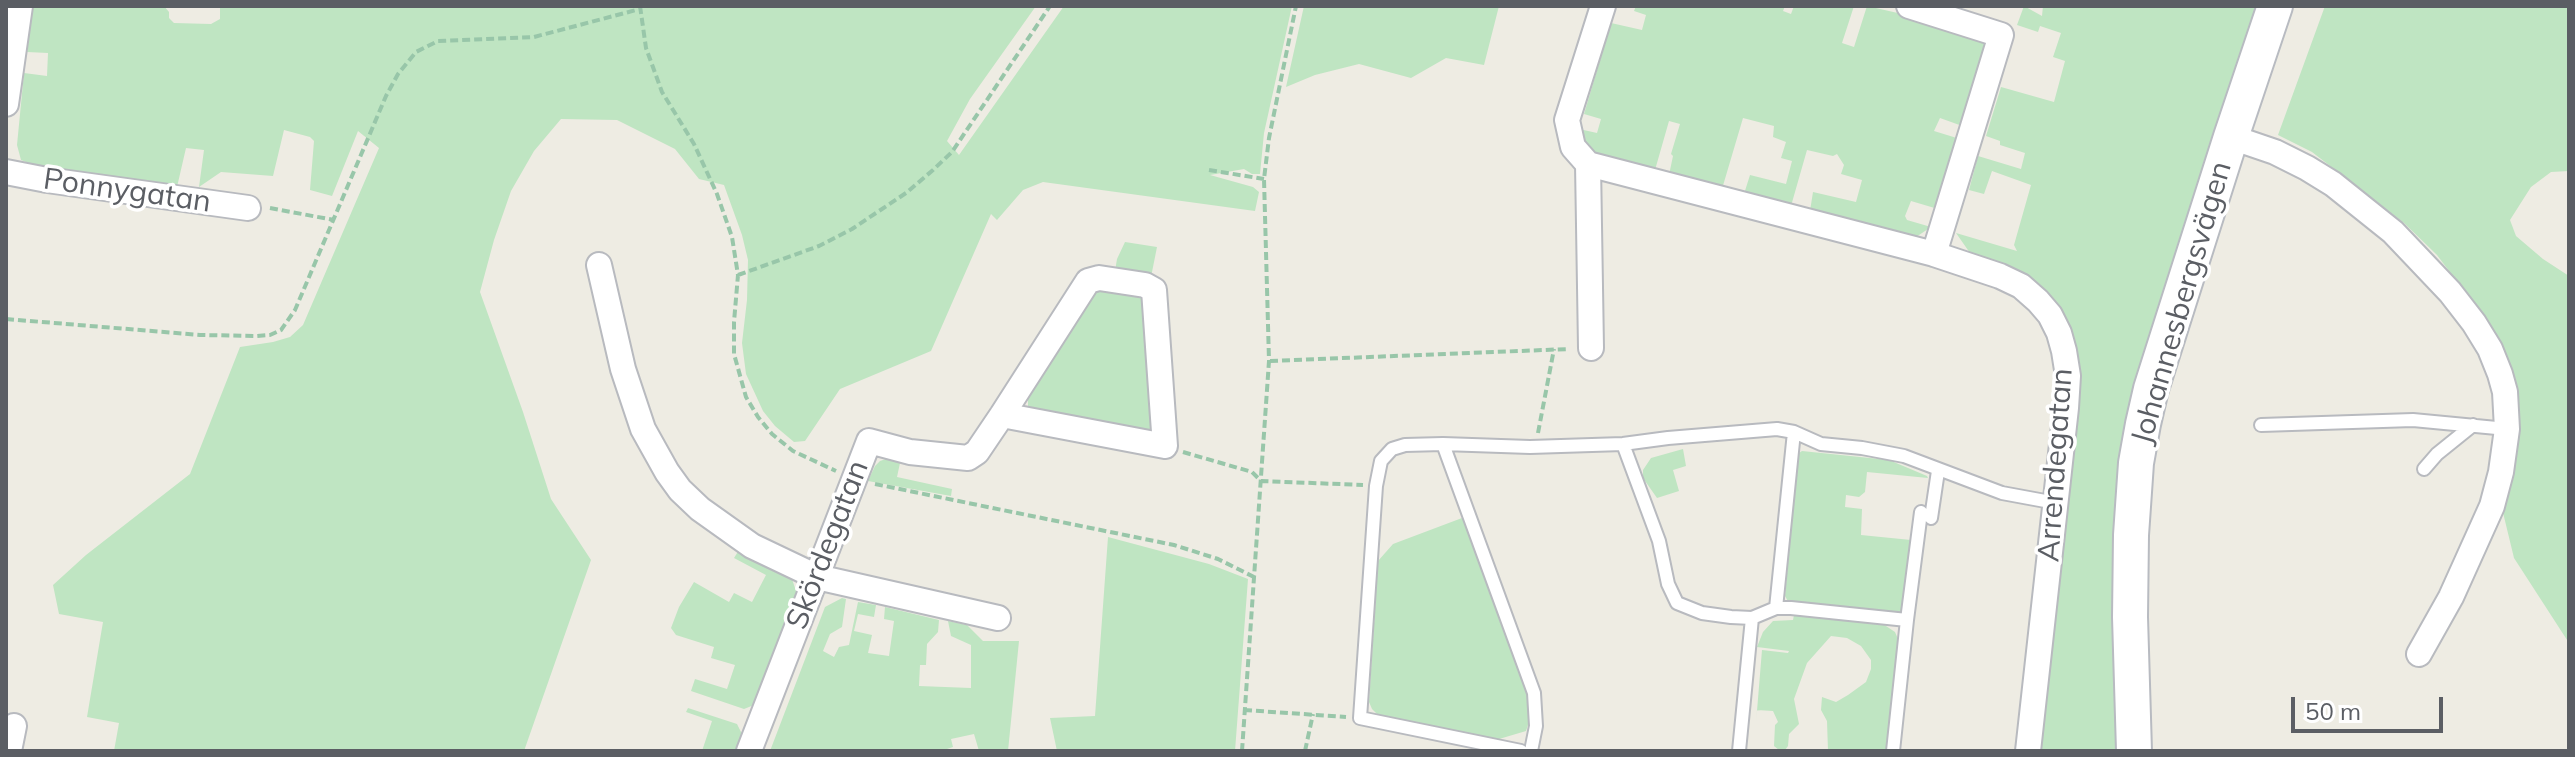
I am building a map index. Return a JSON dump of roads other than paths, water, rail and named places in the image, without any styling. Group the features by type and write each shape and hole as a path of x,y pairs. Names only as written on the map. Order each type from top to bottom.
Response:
{"street":[{"path":"6,104 20,6"},
{"path":"1591,348 1588,164 1573,147 1567,120 1603,6"},
{"path":"1909,6 2001,35 1934,254"},
{"name":"Johannesbergsvägen","path":"2134,751 2130,617 2136,463 2151,389 2275,6"},
{"path":"2231,137 2275,152 2333,184 2393,232 2466,313 2490,349 2505,392 2507,429 2501,472 2492,506 2451,597 2419,654"},
{"name":"Arrendegatan","path":"1588,164 1934,254 2000,276 2021,286 2038,301 2059,333 2068,376 2028,751"},
{"name":"Ponnygatan","path":"6,172 248,208"},
{"path":"599,265 643,429 667,472 700,509 772,557 817,577 998,618"},
{"path":"1099,278 1145,285 1154,290 1165,446 1002,415 1088,281 1099,278"},
{"name":"Skördegatan","path":"749,751 869,441 910,452 968,458 977,452 1002,415"},
{"path":"9,751 14,726"}],"lane":[{"path":"2261,425 2413,420 2507,429"},
{"path":"2424,469 2437,454 2473,425"},
{"path":"1521,751 1360,718 1376,486 1381,461 1392,449 1405,445 1443,444 1535,447 1623,444 1777,429 1794,432 1821,444 1904,456 2002,493 2056,503"},
{"path":"1776,608 1794,432"},
{"path":"1443,444 1534,693 1536,726 1531,751"},
{"path":"1623,444 1659,541 1668,584 1677,603 1702,613 1752,618 1776,608 1907,620"},
{"path":"1893,751 1907,620 1926,515 1938,471"},
{"path":"1739,751 1752,618"}]}
